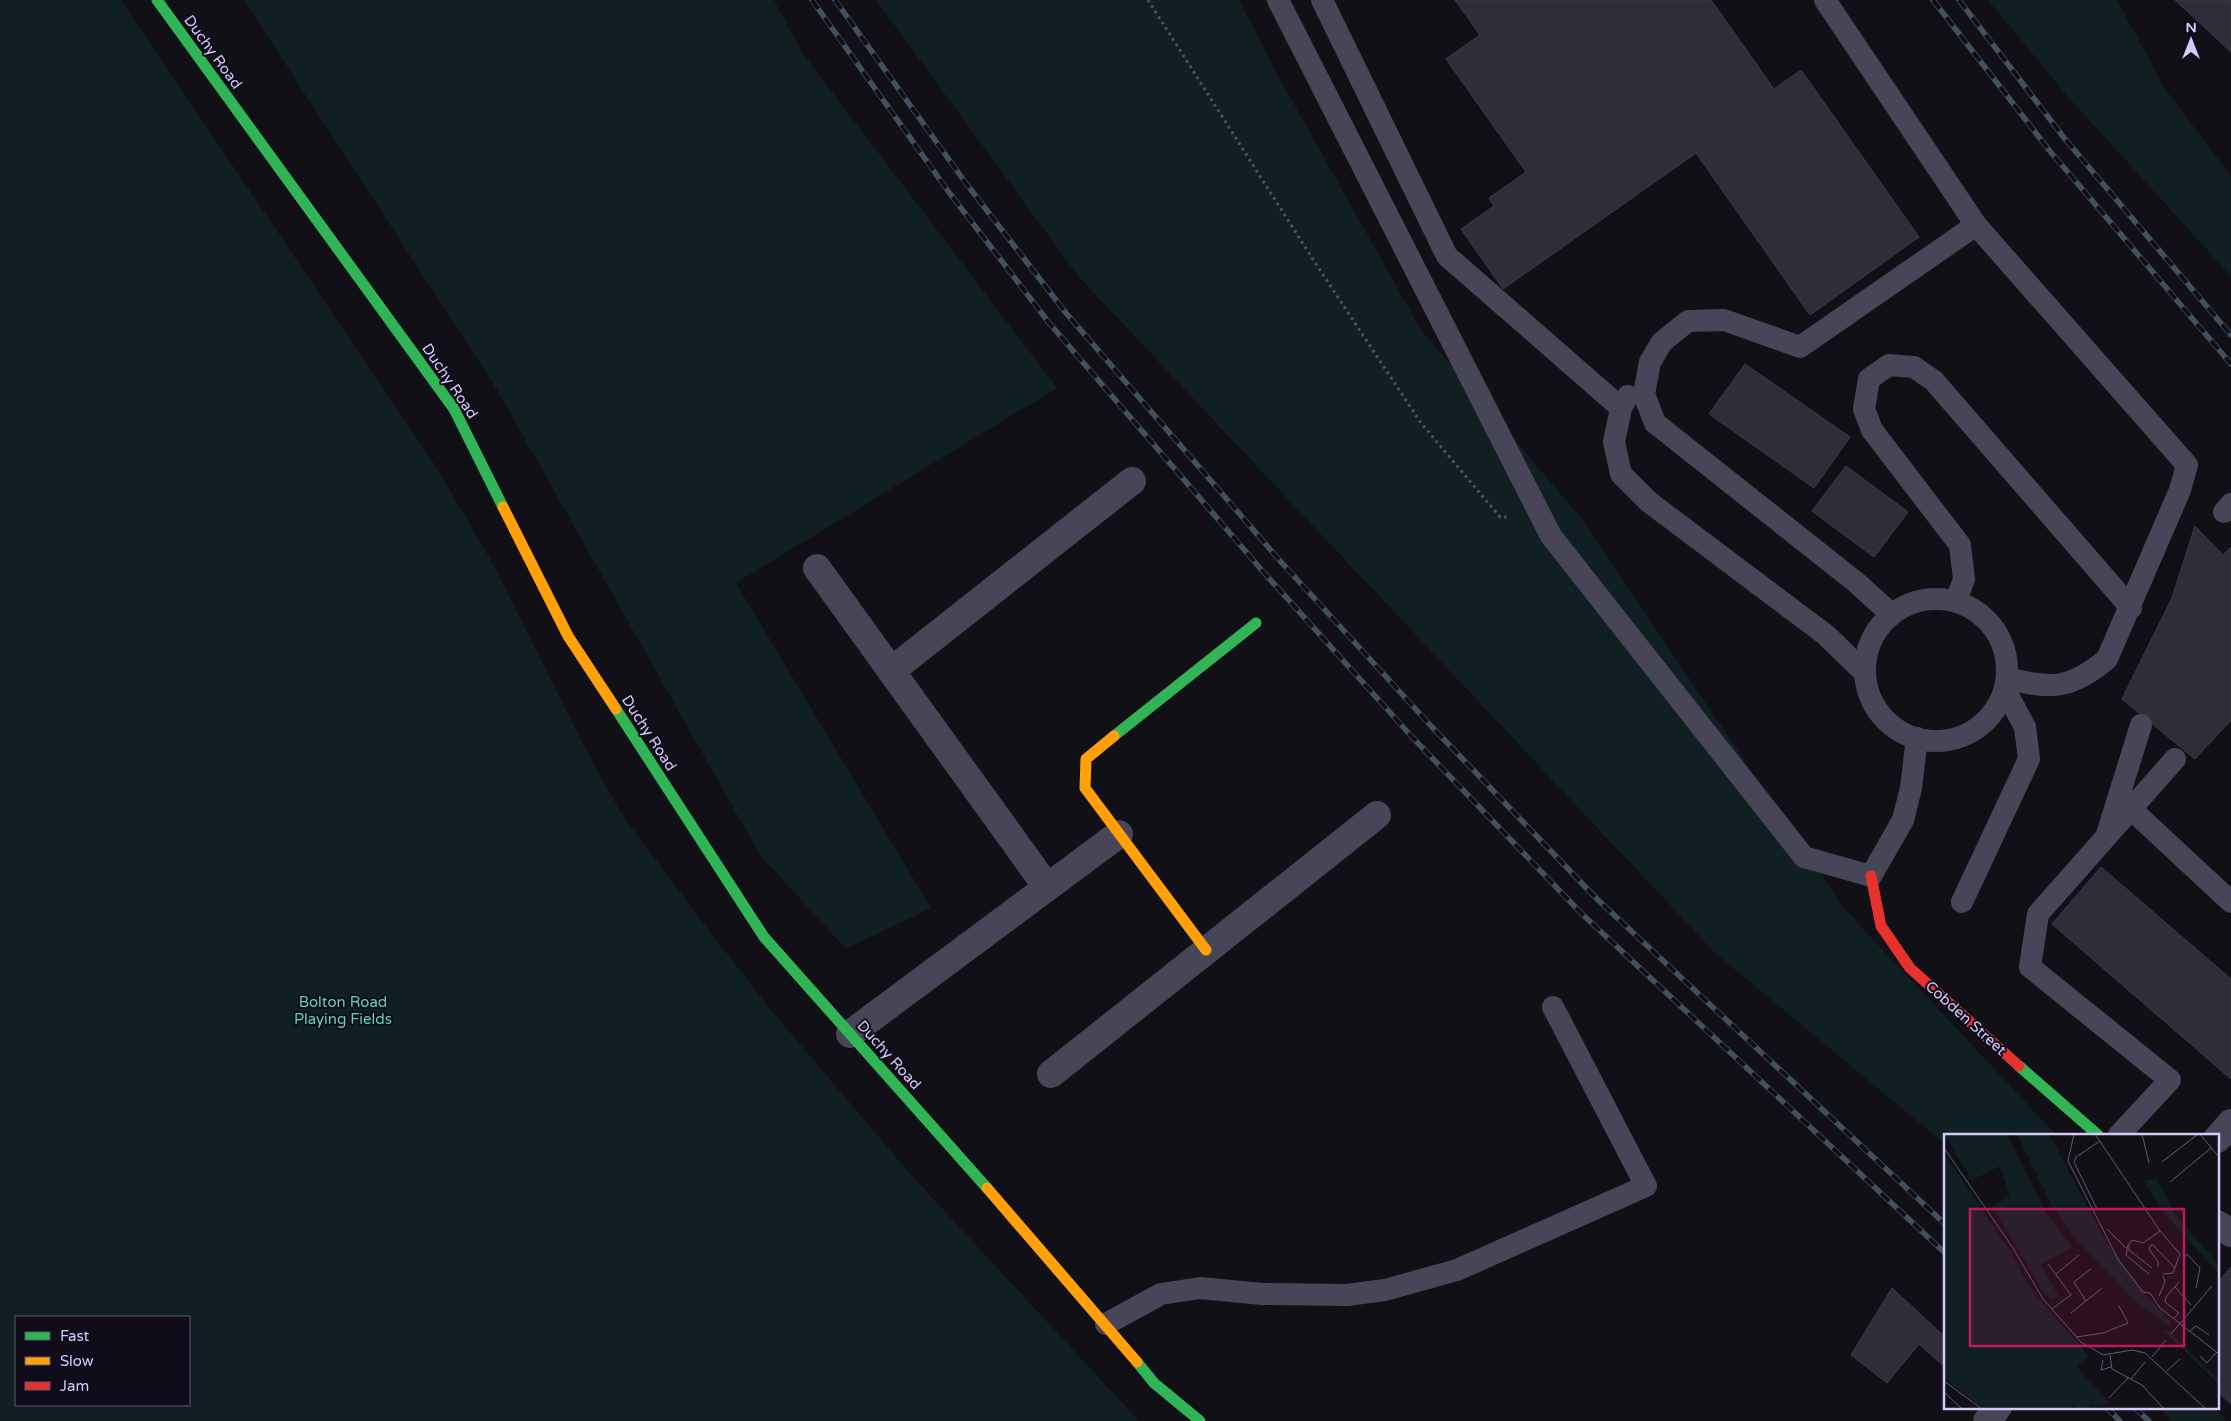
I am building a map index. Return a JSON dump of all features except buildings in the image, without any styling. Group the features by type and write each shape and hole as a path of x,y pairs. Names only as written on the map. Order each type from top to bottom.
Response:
{"street":[{"name":"Duchy Road","path":"157,0 454,409 568,636 764,937 1018,1221 1154,1383 1200,1421"},
{"path":"891,671 1132,481"},
{"path":"817,568 1047,887"},
{"path":"1206,950 1085,788 1086,759 1256,623"},
{"path":"1051,1074 1377,814"},
{"path":"850,1034 1120,834"},
{"name":"Cobden Street","path":"1871,876 1881,926 1910,968 2097,1134"},
{"path":"2218,1138 2231,1123"},
{"path":"2218,1225 2231,1233"},
{"path":"1987,1421 1997,1408"}],"lane":[{"path":"1278,0 1540,518 1551,536 1804,857 1871,876 1903,820 1911,788 1917,738"},
{"path":"1322,0 1447,256 1621,408"},
{"path":"1825,0 1976,225 2188,465 2180,490 2131,608 2107,659 2087,676 2074,682 2054,685 2006,684"},
{"path":"1865,673 1826,634 1657,508 1621,474 1614,442 1621,408 1662,342 1688,321 1724,320 1800,347 1976,225"},
{"path":"1650,362 1644,394 1655,423 1857,583 1891,614"},
{"path":"1956,601 1964,579 1960,545 1872,430 1864,409 1869,380 1889,366 1914,367 1934,381 2131,608"},
{"path":"1933,598 1956,601 1977,611 1995,628 2006,652 2006,684 2000,701 1985,722 1964,735 1941,741 1917,738 1896,728 1879,713 1869,693 1865,673 1867,652 1876,631 1891,614 1910,603 1933,598"},
{"path":"1962,902 2029,759 2025,727 2006,684"},
{"path":"2106,837 2141,725"},
{"path":"2120,1134 2170,1080 2030,967 2038,914 2175,759"},
{"path":"2131,810 2231,902"},
{"path":"1106,1324 1161,1294 1200,1288 1262,1294 1347,1295 1385,1290 1457,1270 1646,1186 1553,1007"}],"path":[{"path":"1148,0 1314,260 1421,423 1500,517 1540,518"}],"green space":[{"name":"Bolton Road Playing Fields","path":"0,0 121,0 437,468 494,566 584,746 619,809 634,831 771,1010 912,1176 1139,1421 0,1421"},
{"path":"244,0 774,0 801,51 1057,388 736,583 931,908 846,949 760,855 496,388"},
{"path":"876,0 1239,0 1281,81 1421,330 1582,519 1843,907 2055,1134 1944,1134 1944,1143 1716,954 1078,276"},
{"path":"1988,0 2117,0 2165,89 2231,176 2231,276 2069,98"},
{"path":"2159,1408 2214,1408 2227,1421 2172,1421"}],"railway":[{"path":"812,0 948,191 1050,324 1266,575 1413,738 1582,914 1944,1252"},
{"path":"835,0 965,182 1066,313 1282,563 1432,727 1597,899 1944,1223"},
{"path":"1933,0 2049,150 2231,364"},
{"path":"1959,0 2065,139 2231,335"},
{"path":"2107,1408 2120,1421"},
{"path":"2135,1408 2149,1421"}],"traffic: fast":[{"path":"157,0 454,409 503,507"},
{"path":"1114,736 1256,623"},
{"path":"616,709 764,937 987,1188"},
{"path":"2019,1066 2097,1134"},
{"path":"1137,1362 1154,1383 1200,1421"}],"traffic: slow":[{"path":"503,507 568,636 616,709"},
{"path":"1114,736 1086,759 1085,788 1206,950"},
{"path":"987,1188 1137,1362"}],"traffic: jam":[{"path":"1871,876 1881,926 1910,968 2019,1066"}]}
